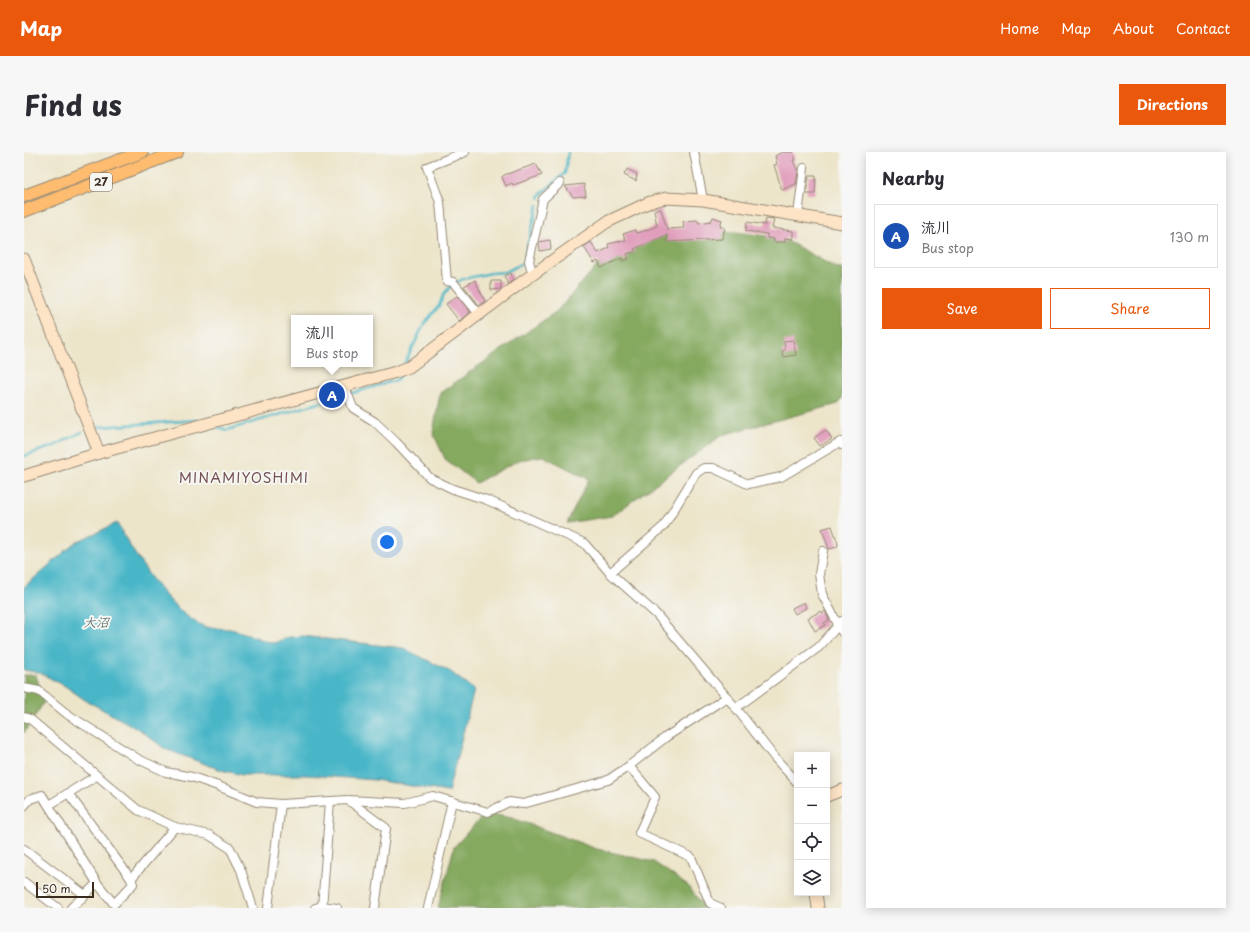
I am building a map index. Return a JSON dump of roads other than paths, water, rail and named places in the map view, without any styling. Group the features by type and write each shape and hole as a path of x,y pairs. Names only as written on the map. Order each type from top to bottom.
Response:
{"main road":[{"name":"27","path":"24,196 142,152"},
{"name":"27","path":"24,211 178,152"}],"street":[{"path":"465,152 427,167 440,202 447,281 453,282 480,315"},
{"path":"694,152 703,200"},
{"path":"798,215 804,168"},
{"path":"533,275 529,262 544,199 560,183"},
{"path":"24,476 345,387 409,367 607,222 631,209 666,198 703,200 842,223"},
{"path":"24,258 99,454"},
{"path":"345,387 353,408 375,422 430,478 453,489 487,500 584,543 610,573 656,614 727,697 774,757 794,779"},
{"path":"610,573 664,526 696,473 704,468 713,468 748,484 781,477 840,442 842,445"},
{"path":"736,708 819,647 841,626 822,594 820,574 823,551"},
{"path":"24,688 39,691 67,714 115,746 166,772 198,779 257,802 281,804 348,800 405,803 433,796 488,812 509,802 523,804 608,780 629,766 666,737 727,697"},
{"path":"24,717 30,719 138,810 175,827 209,835 230,848 240,870 253,908"},
{"path":"629,766 655,797 639,833 692,857 710,903 720,908"},
{"path":"49,805 96,776"},
{"path":"830,795 842,790"},
{"path":"24,806 30,799 42,795 69,841 97,883 114,904 133,884 131,879 68,793"},
{"path":"348,800 386,828 375,908"},
{"path":"330,801 320,907 337,908"},
{"path":"428,908 452,801"},
{"path":"268,908 281,804"},
{"path":"131,879 175,827"},
{"path":"24,849 85,895"},
{"path":"24,882 58,908"},
{"path":"71,908 97,883"},
{"path":"816,896 818,908"}],"water":[{"name":"大沼","path":"117,523 143,566 165,595 177,608 203,626 230,629 274,643 289,637 302,636 403,648 451,672 474,690 448,792 375,780 306,775 242,775 221,770 165,749 140,730 85,700 65,686 40,673 24,670 24,587 76,542"}],"waterway":[{"path":"539,198 541,194 565,173 568,152"},
{"path":"404,365 424,324 439,306 443,296 451,285 463,279 491,273 505,272 523,263 538,205"},
{"path":"214,426 227,430 397,380 400,375"},
{"path":"99,427 199,421"},
{"path":"24,456 54,446 82,432"}],"place":[{"name":"流川","path":"332,395"}],"district":[{"name":"MINAMIYOSHIMI","path":"244,478"}]}
